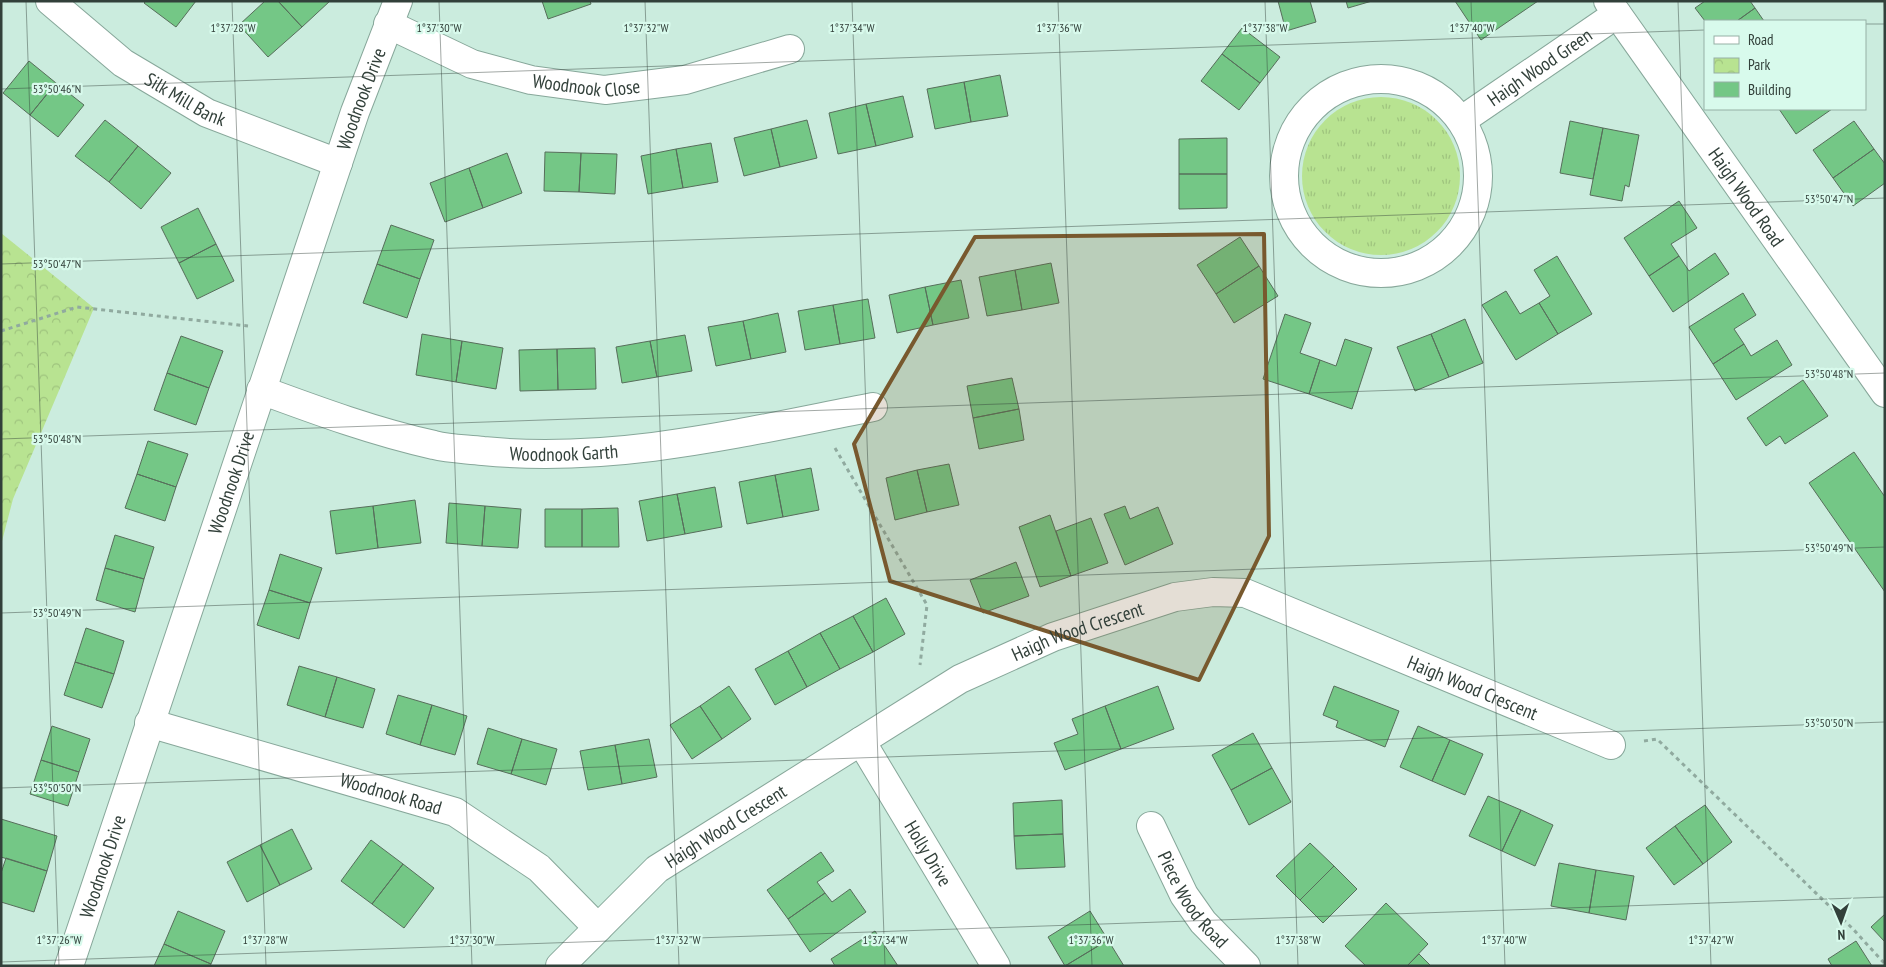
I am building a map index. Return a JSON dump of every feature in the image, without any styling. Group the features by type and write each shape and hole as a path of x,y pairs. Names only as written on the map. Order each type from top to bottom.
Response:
{"street":[{"name":"Silk Mill Bank","path":"50,1 123,63 206,113 338,163"},
{"name":"Haigh Wood Green","path":"1462,120 1612,8"},
{"name":"Haigh Wood Road","path":"1612,8 1885,393"},
{"name":"Woodnook Drive","path":"69,966 281,330 338,163 393,12"},
{"name":"Woodnook Close","path":"393,12 472,64 531,80 605,90 685,80 790,49"},
{"path":"1393,78 1432,92 1462,120 1477,158 1476,198 1459,235 1428,262 1389,274 1348,269 1313,248 1290,214 1282,174 1291,134 1316,102 1352,82 1393,78"},
{"name":"Woodnook Garth","path":"261,390 359,426 436,446 521,455 589,454 669,446 873,407"},
{"name":"Haigh Wood Crescent","path":"560,966 657,869 960,679 1053,637 1175,596 1213,592 1245,593 1611,745"},
{"name":"Woodnook Road","path":"149,724 455,812 539,868 598,928"},
{"name":"Holly Drive","path":"861,741 996,966"},
{"name":"Piece Wood Road","path":"1151,826 1184,895 1203,922 1246,966"}],"path":[{"path":"1,331 77,307 281,330"},
{"path":"817,417 926,605 915,707"},
{"path":"1611,745 1657,739 1853,929 1885,964"}],"highlighted area":[{"path":"1264,234 1269,536 1199,680 890,581 854,444 975,237"}],"green space":[{"path":"1389,97 1404,100 1418,106 1437,120 1447,132 1457,153 1460,176 1457,199 1447,220 1437,232 1425,242 1404,252 1389,255 1373,255 1358,252 1337,242 1315,220 1303,191 1302,168 1305,153 1315,132 1337,110 1366,98"},
{"path":"1,233 94,308 13,499 1,545"}],"building":[{"path":"146,1 196,1 176,27 144,3"},
{"path":"265,1 278,1 302,27 268,57 239,25"},
{"path":"278,1 330,1 302,27"},
{"path":"542,1 590,1 591,4 548,19"},
{"path":"1278,1 1310,1 1316,22 1286,31"},
{"path":"1346,1 1372,1 1348,8"},
{"path":"1455,1 1538,1 1481,40"},
{"path":"1705,1 1750,1 1755,8 1738,20 1704,20 1695,8"},
{"path":"1755,8 1763,20 1738,20"},
{"path":"1242,28 1280,57 1260,83 1222,54"},
{"path":"1222,54 1260,83 1239,110 1201,81"},
{"path":"29,61 56,83 30,115 3,93"},
{"path":"1000,75 1008,116 971,122 964,82"},
{"path":"964,82 971,122 935,129 927,89"},
{"path":"56,83 84,105 58,137 30,115"},
{"path":"903,96 913,137 876,146 866,104"},
{"path":"866,104 876,146 838,154 829,113"},
{"path":"1780,110 1831,110 1796,134"},
{"path":"105,120 138,146 109,182 75,156"},
{"path":"807,120 817,158 780,167 771,129"},
{"path":"1570,121 1603,128 1593,179 1560,173"},
{"path":"1854,121 1874,149 1833,178 1813,150"},
{"path":"1603,128 1639,135 1629,187 1625,185 1622,201 1590,195"},
{"path":"771,129 780,167 744,176 734,138"},
{"path":"1227,138 1227,174 1179,174 1179,139"},
{"path":"711,143 718,182 683,188 676,149"},
{"path":"138,146 171,173 141,209 109,182"},
{"path":"676,149 683,188 648,194 641,156"},
{"path":"1874,149 1885,164 1885,183 1853,206 1833,178"},
{"path":"545,152 581,153 579,192 544,191"},
{"path":"507,153 522,193 483,208 469,168"},
{"path":"581,153 617,154 615,194 579,192"},
{"path":"469,168 483,208 445,222 430,183"},
{"path":"1179,174 1227,174 1227,208 1179,209"},
{"path":"1679,201 1697,228 1671,244 1679,256 1649,276 1624,238"},
{"path":"198,208 216,244 179,263 161,227"},
{"path":"391,225 434,240 420,279 377,264"},
{"path":"1240,237 1259,266 1216,294 1197,265"},
{"path":"216,244 234,281 197,299 179,263"},
{"path":"1715,253 1729,274 1673,312 1649,276 1679,256 1689,271"},
{"path":"1557,256 1592,314 1558,334 1539,303 1550,296 1534,270"},
{"path":"1051,263 1059,303 1022,310 1015,270"},
{"path":"377,264 420,279 407,318 363,303"},
{"path":"1259,266 1278,296 1234,323 1216,294"},
{"path":"1015,270 1022,310 987,316 979,277"},
{"path":"961,280 969,318 933,325 925,287"},
{"path":"925,287 933,325 897,333 889,295"},
{"path":"1506,291 1520,314 1539,303 1558,334 1516,360 1482,305"},
{"path":"1743,293 1756,315 1734,329 1744,344 1713,364 1689,327"},
{"path":"868,299 875,338 840,344 833,305"},
{"path":"833,305 840,344 805,350 798,311"},
{"path":"778,313 786,352 751,359 743,321"},
{"path":"1285,314 1311,323 1300,353 1320,360 1309,394 1263,379"},
{"path":"1465,319 1483,363 1449,377 1431,334"},
{"path":"743,321 751,359 716,366 708,327"},
{"path":"422,334 462,341 456,382 416,375"},
{"path":"1431,334 1449,377 1415,391 1397,347"},
{"path":"685,335 692,371 657,377 650,341"},
{"path":"181,336 223,351 209,388 167,373"},
{"path":"1345,339 1372,348 1352,409 1309,394 1320,360 1336,366"},
{"path":"1777,340 1792,365 1736,400 1713,364 1744,344 1751,356"},
{"path":"462,341 503,348 496,389 456,382"},
{"path":"650,341 657,377 622,383 616,347"},
{"path":"595,348 596,389 558,390 557,349"},
{"path":"557,349 558,390 520,391 519,350"},
{"path":"167,373 209,388 196,425 154,410"},
{"path":"1012,378 1019,409 973,418 967,386"},
{"path":"1803,380 1828,416 1785,444 1780,436 1766,446 1747,418"},
{"path":"1019,409 1024,440 979,449 973,418"},
{"path":"148,441 188,454 176,487 137,474"},
{"path":"1854,452 1885,497 1885,592 1809,483"},
{"path":"949,464 959,505 927,512 917,470"},
{"path":"811,468 819,510 783,517 775,475"},
{"path":"917,470 927,512 895,520 886,478"},
{"path":"137,474 176,487 165,521 125,508"},
{"path":"775,475 783,517 747,524 739,482"},
{"path":"715,487 722,527 685,534 677,494"},
{"path":"677,494 685,534 647,541 639,501"},
{"path":"415,500 421,543 378,548 373,506"},
{"path":"449,503 485,506 482,546 446,543"},
{"path":"373,506 378,548 336,554 330,511"},
{"path":"485,506 521,509 518,548 482,546"},
{"path":"1125,506 1130,519 1158,507 1173,544 1125,565 1104,514"},
{"path":"618,508 619,547 582,547 582,509"},
{"path":"545,509 582,509 582,547 545,547"},
{"path":"1050,515 1071,576 1040,587 1019,527"},
{"path":"1091,518 1108,563 1071,576 1056,531"},
{"path":"115,535 154,547 144,579 105,568"},
{"path":"280,554 322,568 310,603 269,590"},
{"path":"1016,562 1029,596 983,613 970,580"},
{"path":"105,568 144,579 135,612 96,600"},
{"path":"269,590 310,603 299,639 257,625"},
{"path":"886,598 905,634 873,652 853,616"},
{"path":"853,616 873,652 840,669 820,633"},
{"path":"86,628 124,641 114,674 75,662"},
{"path":"820,633 840,669 807,687 788,651"},
{"path":"788,651 807,687 775,705 755,669"},
{"path":"75,662 114,674 102,708 64,695"},
{"path":"299,666 337,677 325,717 287,705"},
{"path":"337,677 375,689 363,728 325,717"},
{"path":"729,686 751,719 722,739 700,706"},
{"path":"1158,686 1174,729 1121,749 1105,706"},
{"path":"1334,686 1399,711 1385,747 1336,727 1338,721 1323,715"},
{"path":"398,695 432,705 420,745 386,734"},
{"path":"432,705 467,716 455,755 420,745"},
{"path":"700,706 722,739 692,759 670,725"},
{"path":"1105,706 1121,749 1065,770 1054,743 1078,734 1072,719"},
{"path":"52,726 90,739 79,772 41,760"},
{"path":"1418,726 1450,740 1432,781 1400,767"},
{"path":"488,728 522,739 511,774 477,764"},
{"path":"1253,733 1272,768 1231,790 1212,755"},
{"path":"522,739 557,749 546,785 511,774"},
{"path":"649,739 657,777 622,784 615,745"},
{"path":"1450,740 1483,754 1465,795 1432,781"},
{"path":"615,745 622,784 588,790 580,751"},
{"path":"41,760 79,772 68,806 30,794"},
{"path":"1272,768 1291,802 1249,825 1231,790"},
{"path":"1488,796 1521,810 1502,851 1469,836"},
{"path":"1062,800 1063,834 1014,836 1013,803"},
{"path":"1705,805 1732,842 1703,864 1675,826"},
{"path":"1521,810 1553,825 1535,866 1502,851"},
{"path":"1,819 57,836 47,871 1,857"},
{"path":"1675,826 1703,864 1674,885 1646,848"},
{"path":"292,829 312,869 280,885 260,845"},
{"path":"1063,834 1065,867 1016,869 1014,836"},
{"path":"371,840 403,864 372,904 341,881"},
{"path":"1310,843 1334,866 1300,900 1276,876"},
{"path":"260,845 280,885 247,902 227,862"},
{"path":"821,852 834,871 817,882 825,893 788,919 767,890"},
{"path":"6,858 47,871 34,912 1,902 1,873"},
{"path":"1559,863 1596,870 1589,913 1551,906"},
{"path":"403,864 434,888 404,928 372,904"},
{"path":"1334,866 1357,889 1323,923 1300,900"},
{"path":"1596,870 1634,876 1626,920 1589,913"},
{"path":"850,889 866,912 810,952 788,919 825,893 832,902"},
{"path":"1386,903 1428,944 1407,966 1366,966 1345,946"},
{"path":"178,911 225,931 211,964 164,944"},
{"path":"1090,911 1108,940 1065,966 1048,937"},
{"path":"1885,914 1885,942 1871,927"},
{"path":"875,931 898,966 835,966 831,959"},
{"path":"1108,940 1124,966 1065,966"},
{"path":"1856,941 1872,966 1832,966 1828,959"},
{"path":"164,944 211,964 210,966 154,966"},
{"path":"1419,954 1431,966 1407,966"}]}
